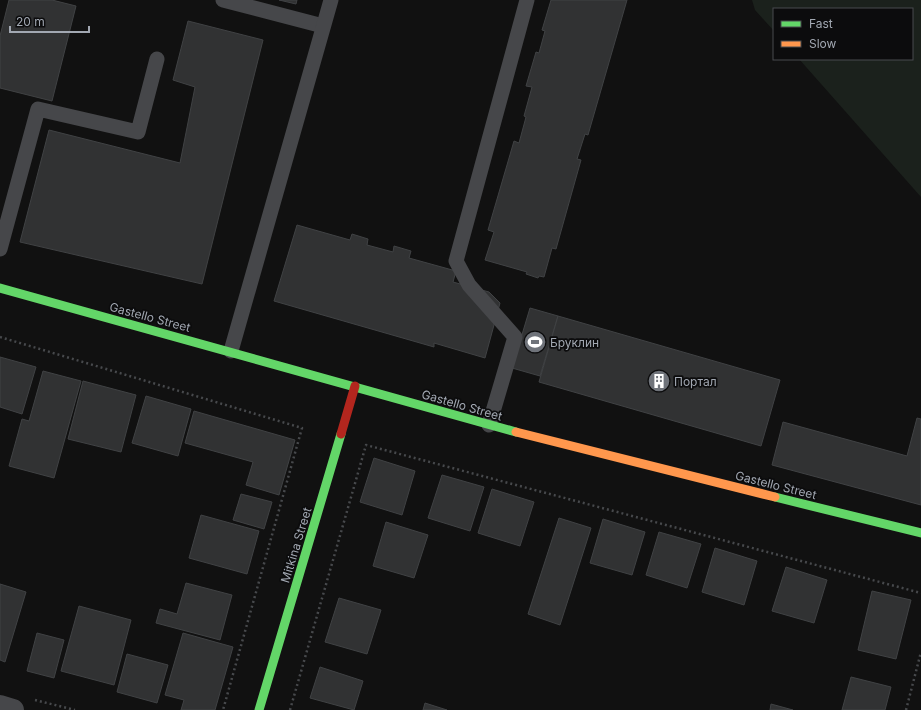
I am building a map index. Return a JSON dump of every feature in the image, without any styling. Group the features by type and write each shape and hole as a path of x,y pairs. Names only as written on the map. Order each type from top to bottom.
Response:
{"street":[{"name":"Gastello Street","path":"0,288 231,351 489,425 921,533"},
{"name":"Mitkina Street","path":"259,710 355,386"},
{"path":"0,706 13,710"}],"lane":[{"path":"223,0 323,26"},
{"path":"231,351 331,0"},
{"path":"489,425 515,337 469,285 456,261 527,0"},
{"path":"0,249 38,109 138,132 157,59"}],"path":[{"path":"0,337 302,428 223,710"},
{"path":"290,710 366,445 921,593"},
{"path":"906,710 921,652"}],"shaded area":[{"path":"752,0 921,0 921,197 800,60 913,60 913,8 773,8 773,30 755,10"}],"building":[{"path":"9,0 52,0 76,6 52,101 0,88 0,36"},
{"path":"279,0 297,0 296,4"},
{"path":"551,0 627,0 588,135 585,134 577,159 581,160 556,249 552,248 544,277 539,276 538,278 526,274 527,272 485,260 494,232 488,230 514,141 519,143 526,117 524,116 532,87 526,86 536,52 539,53 545,31 542,30"},
{"path":"188,21 263,40 202,284 20,242 49,130 180,163 195,87 173,80"},
{"path":"297,225 350,240 352,234 368,239 367,245 393,252 394,246 411,251 409,258 456,271 453,282 489,292 500,303 485,358 434,343 434,347 274,301"},
{"name":"Бруклин","path":"530,308 558,316 540,376 512,368"},
{"name":"Портал","path":"558,316 780,380 761,446 539,382"},
{"path":"0,357 36,367 22,414 0,407"},
{"path":"43,371 81,381 54,478 9,466 22,419 29,421"},
{"path":"83,381 136,395 121,452 68,439"},
{"path":"146,396 191,409 178,456 132,443"},
{"path":"194,411 295,440 279,495 246,485 253,462 185,443"},
{"path":"917,418 921,419 921,505 772,465 783,422 907,456"},
{"path":"374,458 415,471 402,515 360,502"},
{"path":"442,475 484,487 470,531 428,518"},
{"path":"492,489 534,502 520,546 478,533"},
{"path":"241,494 272,502 264,529 233,520"},
{"path":"201,515 259,531 247,574 189,558"},
{"path":"559,518 591,528 560,625 528,614"},
{"path":"603,519 645,532 632,575 590,563"},
{"path":"386,522 428,535 414,578 373,566"},
{"path":"659,532 701,544 687,588 646,575"},
{"path":"715,548 757,561 744,605 702,592"},
{"path":"786,567 827,580 814,623 772,611"},
{"path":"186,583 232,595 220,640 156,623 160,609 177,614"},
{"path":"0,584 26,592 5,662 0,660"},
{"path":"872,591 911,600 896,659 858,650"},
{"path":"339,598 381,610 367,654 325,642"},
{"path":"79,606 131,620 114,685 61,671"},
{"path":"37,633 64,640 54,678 27,671"},
{"path":"183,633 233,647 215,710 181,710 184,700 165,695"},
{"path":"127,654 168,665 157,703 117,692"},
{"path":"320,667 363,681 354,710 310,698"},
{"path":"851,677 891,687 885,710 842,710"},
{"path":"425,703 447,710 423,710"},
{"path":"771,704 793,710 770,710"}],"traffic: fast":[{"path":"0,288 516,432"},
{"path":"259,710 341,434"},
{"path":"775,497 921,533"}],"traffic: slow":[{"path":"516,432 775,497"}],"traffic: jam":[{"path":"341,434 355,386"}],"place":[{"name":"Бруклин","path":"535,342"},
{"name":"Портал","path":"659,381"}]}
